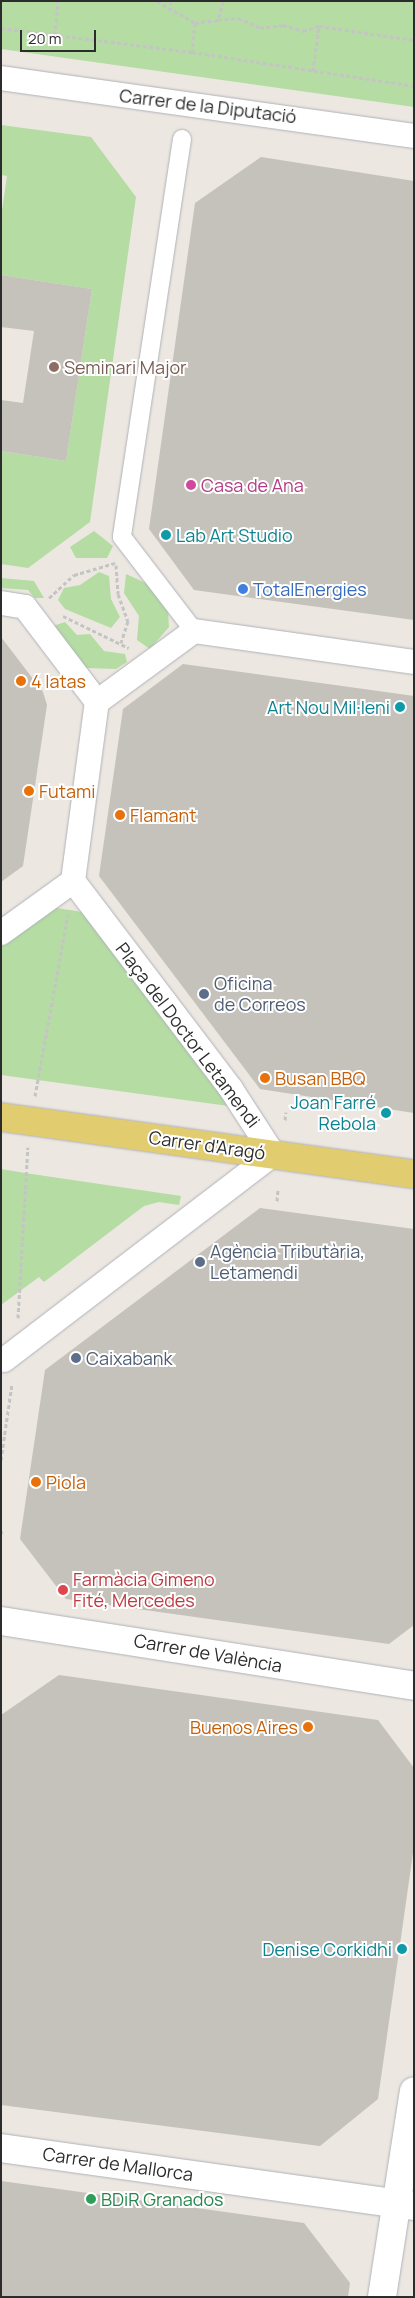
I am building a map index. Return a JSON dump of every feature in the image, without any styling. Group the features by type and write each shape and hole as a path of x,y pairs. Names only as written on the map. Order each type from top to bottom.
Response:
{"main road":[{"name":"Carrer d'Aragó","path":"1,1117 414,1174"},
{"name":"Carrer de València","path":"1,1621 414,1686"},
{"path":"382,2297 405,2205 414,2091"},
{"name":"Carrer de Mallorca","path":"1,2148 405,2205"}],"street":[{"name":"Carrer de la Diputació","path":"1,78 414,136"},
{"path":"182,139 122,537 194,631"},
{"path":"1,603 34,609 97,702 73,881 1,933"},
{"path":"97,702 194,631 414,662"},
{"name":"Plaça del Doctor Letamendi","path":"73,881 231,1089 273,1154"},
{"path":"5,1367 273,1154"}],"path":[{"path":"55,35 58,1"},
{"path":"157,1 170,11 195,23 238,18 260,28 283,26 303,30 319,26 414,40"},
{"path":"170,11 171,1"},
{"path":"218,20 223,1"},
{"path":"192,52 195,23"},
{"path":"312,71 319,26"},
{"path":"1,28 192,52 414,86"},
{"path":"121,642 128,621 118,596 116,563 122,537"},
{"path":"116,563 74,575 52,590 34,609 121,642 149,664"},
{"path":"36,1085 68,918"},
{"path":"285,1120 286,1112"},
{"path":"18,1320 24,1170 27,1154"},
{"path":"277,1200 278,1190"},
{"path":"1,1460 5,1367"}],"green space":[{"path":"1,1 414,1 414,107 1,49"},
{"path":"1,125 91,137 136,197 90,522 28,568 1,564 1,451 66,461 92,289 1,275 1,217 7,176 1,175"},
{"path":"94,531 113,546 107,558 76,558 70,547"},
{"path":"99,572 109,576 111,599 120,617 111,628 65,609 58,600 64,588 80,585"},
{"path":"126,574 150,585 168,609 169,627 150,649 137,640 139,616 124,593"},
{"path":"1,578 34,581 44,598 35,598 28,590 1,588"},
{"path":"65,622 77,635 90,634 104,651 125,654 127,662 116,669 86,668 53,626"},
{"path":"50,907 89,913 236,1107 1,1075 1,944"},
{"path":"1,1169 181,1196 179,1205 159,1202 144,1206 44,1282 39,1277 1,1305"}],"building":[{"path":"261,157 414,181 414,620 194,590 149,529 195,203"},
{"name":"Seminari Major","path":"1,275 92,289 66,461 1,451 1,400 23,403 34,331 1,327"},
{"path":"1,637 43,692 47,705 23,866 1,882"},
{"path":"183,664 414,696 414,1113 260,1089 99,876 123,709"},
{"path":"260,1208 414,1229 414,1625 389,1644 66,1599 20,1539 45,1370"},
{"path":"59,1675 378,1720 414,1768 414,1846 378,2099 320,2146 1,2105 1,1715"},
{"path":"1,2181 304,2223 350,2283 348,2297 1,2297"}],"place":[{"name":"Seminari Major","path":"54,367"},
{"name":"Casa de Ana","path":"191,485"},
{"name":"Lab Art Studio","path":"166,535"},
{"name":"TotalEnergies","path":"243,589"},
{"name":"4 latas","path":"21,681"},
{"name":"Art Nou Mil·leni","path":"400,707"},
{"name":"Futami","path":"29,791"},
{"name":"Flamant","path":"120,815"},
{"name":"Oficina de Correos","path":"204,994"},
{"name":"Busan BBQ","path":"265,1078"},
{"name":"Joan Farré Rebola","path":"386,1113"},
{"name":"Agència Tributària, Letamendi","path":"200,1262"},
{"name":"Caixabank","path":"76,1358"},
{"name":"Piola","path":"36,1482"},
{"name":"Farmàcia Gimeno Fité, Mercedes","path":"63,1590"},
{"name":"Buenos Aires","path":"308,1727"},
{"name":"Denise Corkidhi","path":"402,1949"},
{"name":"BDiR Granados","path":"91,2199"}]}
